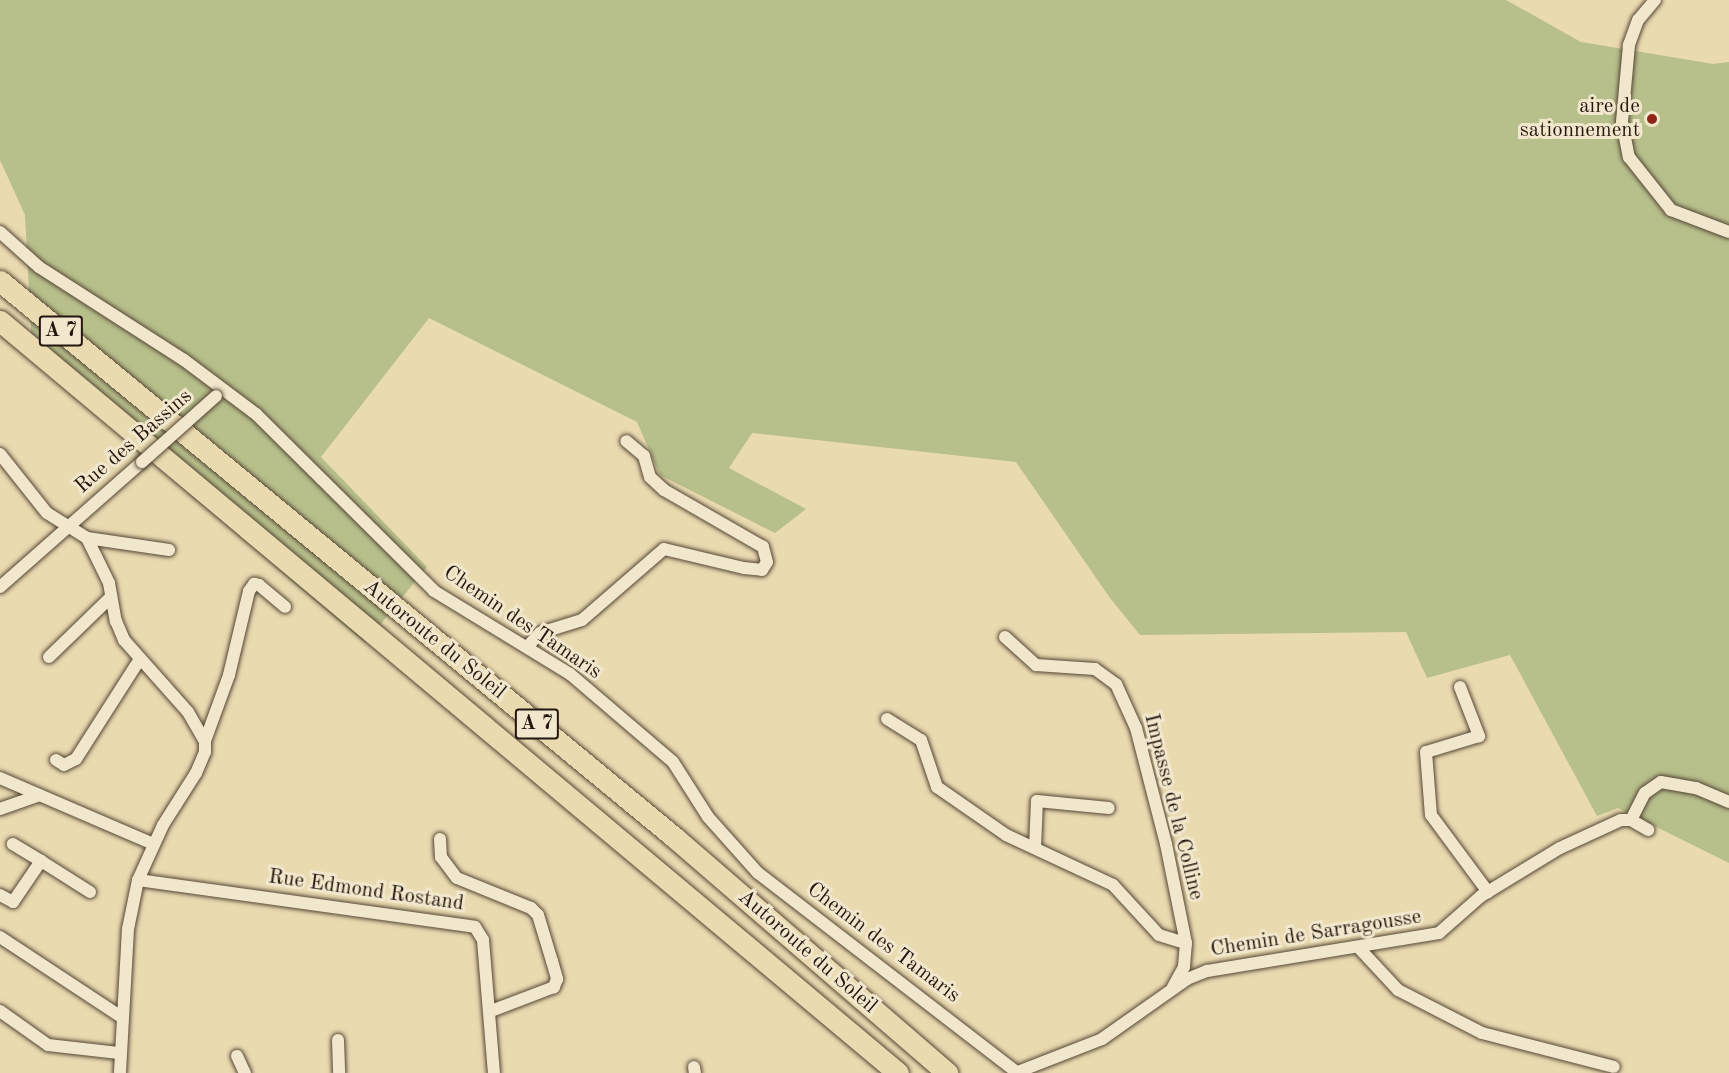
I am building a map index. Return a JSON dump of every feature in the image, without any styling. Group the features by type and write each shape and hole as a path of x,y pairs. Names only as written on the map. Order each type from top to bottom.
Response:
{"highway":[{"path":"0,267 122,381"},
{"name":"Autoroute du Soleil","path":"0,281 674,837 947,1073"},
{"name":"Autoroute du Soleil","path":"0,321 898,1073"},
{"path":"0,337 99,405"}],"street":[{"path":"1655,0 1638,20 1629,45 1622,122 1629,157 1671,210 1729,232"},
{"name":"Chemin des Tamaris","path":"0,232 39,267 85,300 256,414 434,591 570,674 673,762 708,817 758,873 1017,1073"},
{"name":"Rue des Bassins","path":"0,587 220,392"},
{"path":"527,647 540,633 582,620 664,549 744,568 762,570 767,562 763,547 664,490 650,477 644,456 626,441"},
{"path":"0,454 47,513 70,524 87,537 98,554 124,640 188,712 205,741"},
{"path":"87,537 169,550"},
{"path":"120,1073 120,1017 128,929 138,880 153,844 196,773 205,752 205,741 229,675 249,591 254,584 258,585 285,607"},
{"path":"49,657 111,597"},
{"name":"Impasse de la Colline","path":"1005,637 1036,665 1095,669 1116,684 1136,728 1186,943 1184,967 1170,992"},
{"path":"56,760 64,765 76,759 140,659"},
{"path":"1460,687 1479,736 1426,752 1431,815 1488,892"},
{"path":"886,719 921,740 937,787 1006,834 1113,885 1159,935 1186,943"},
{"path":"0,778 153,844"},
{"path":"1648,830 1631,820 1645,794 1661,783 1696,788 1729,802"},
{"path":"0,809 40,795"},
{"path":"1035,848 1037,801 1109,808"},
{"name":"Chemin de Sarragousse","path":"1017,1073 1102,1039 1170,992 1207,971 1359,948 1439,933 1488,892 1560,848 1621,820 1631,820"},
{"path":"440,839 441,857 456,878 531,908 538,915 552,961 557,979 554,987 491,1011"},
{"path":"13,844 90,892"},
{"path":"0,895 13,902 41,861"},
{"name":"Rue Edmond Rostand","path":"138,880 464,922 475,927 483,940 491,1011 494,1073"},
{"path":"0,937 120,1017"},
{"path":"1359,948 1398,990 1482,1033 1614,1066"},
{"path":"0,1011 48,1045 119,1053"},
{"path":"338,1040 339,1073"},
{"path":"237,1056 245,1073"}],"green space":[{"path":"0,0 1506,0 1581,42 1713,64 1729,62 1729,863 1618,808 1597,816 1510,655 1427,678 1406,632 1140,635 1110,598 1016,462 752,433 729,468 806,509 775,533 660,475 637,422 429,318 321,457 427,567 365,643 193,497 32,347 25,215 0,160"}],"place":[{"name":"aire de sationnement","path":"1652,119"}]}
